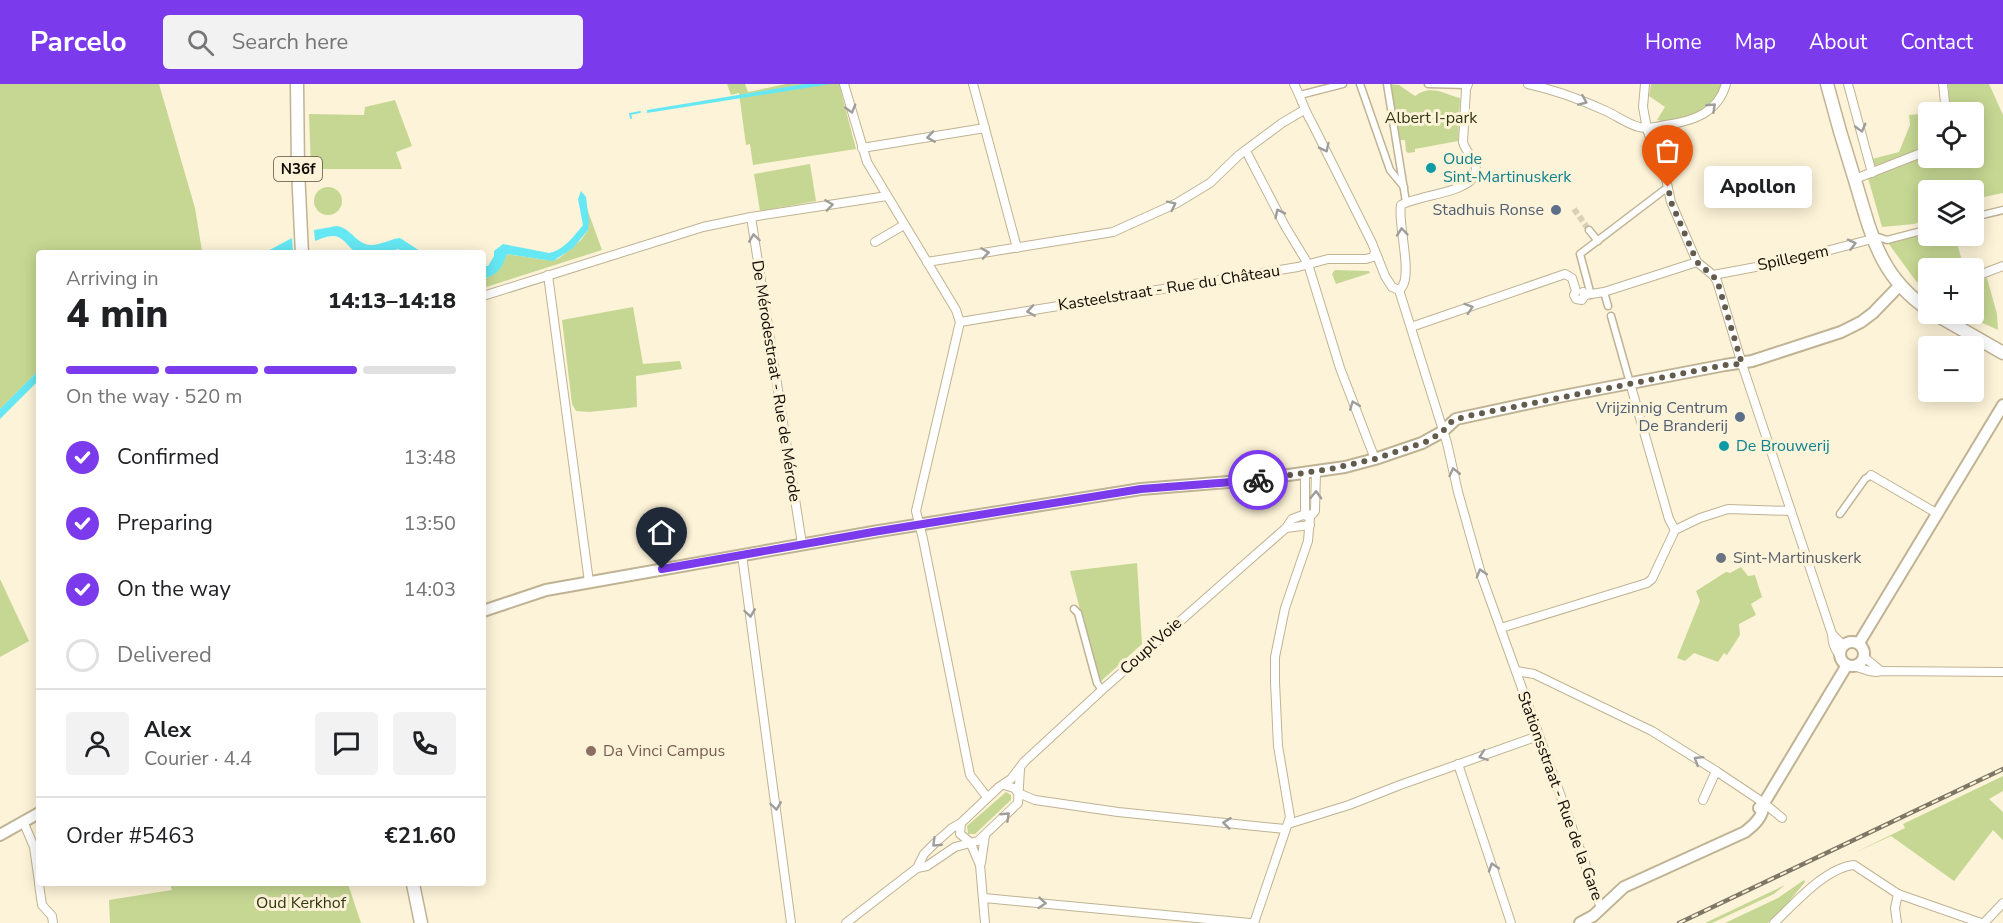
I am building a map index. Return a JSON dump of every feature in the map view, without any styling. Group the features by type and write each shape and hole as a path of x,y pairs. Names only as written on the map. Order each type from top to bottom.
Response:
{"main road":[{"name":"N36f","path":"297,84 302,250"},
{"name":"N36f","path":"304,84 308,250"},
{"path":"1827,84 1848,161 1884,264 1900,285 1918,301"},
{"path":"1952,324 2003,353"},
{"path":"413,886 421,923"}],"street":[{"path":"844,84 867,162 956,310 960,322 916,511 970,775 987,797"},
{"path":"974,84 1017,248"},
{"path":"1294,84 1304,110 1391,285 1399,290 1404,285 1406,273 1400,209 1402,204 1466,185 1474,178 1476,162 1462,142 1467,85 1428,84"},
{"path":"1300,95 1343,84"},
{"path":"1387,84 1406,202"},
{"path":"1527,84 1572,96 1633,125 1647,129 1682,123 1704,115 1716,105 1726,84"},
{"path":"1646,84 1643,98 1647,129 1655,152 1663,165 1671,202 1697,262 1713,275 1718,284 1742,364 1832,634 1851,666 1876,672 1881,670 2003,672"},
{"path":"1848,84 1872,173"},
{"path":"1944,84 1945,102"},
{"path":"1360,86 1384,157 1390,170 1404,187"},
{"path":"927,262 1113,232 1177,203 1210,183 1282,123 1304,110"},
{"path":"862,148 985,128"},
{"path":"1246,151 1285,226 1308,264 1340,368 1375,459"},
{"path":"1854,179 1918,154"},
{"path":"1588,295 1580,254 1668,187"},
{"path":"486,295 703,227 751,217 887,196"},
{"path":"1984,215 2003,210"},
{"name":"De Mérodestraat - Rue de Mérode","path":"751,217 802,544"},
{"path":"876,242 904,225"},
{"path":"1589,230 1598,241"},
{"path":"1875,238 1887,240 1918,232"},
{"name":"Spillegem","path":"1713,275 1788,261 1875,238"},
{"name":"Kasteelstraat - Rue du Château","path":"960,322 1333,259 1364,259 1373,256 1375,252"},
{"path":"1411,327 1561,275 1566,274 1571,277 1576,291 1581,290 1588,295 1697,262"},
{"path":"1984,273 2003,266"},
{"path":"548,275 589,582"},
{"path":"486,610 532,594 589,582 802,544 1141,489 1253,480 1311,472 1375,459 1422,443 1442,432 1453,420 1462,417 1725,365 1742,364 1841,332 1873,313 1900,285"},
{"name":"Stationsstraat - Rue de la Gare","path":"1399,290 1447,443 1482,577 1601,908"},
{"path":"1604,292 1608,306"},
{"path":"1611,316 1669,519 1675,530"},
{"path":"1859,643 2003,405"},
{"path":"984,898 1252,923 1290,813 1280,759 1276,720 1275,657 1285,608 1308,541 1310,521 1305,511 1311,472"},
{"path":"1840,514 1865,479 1871,475 1938,514"},
{"path":"1501,628 1647,583 1652,579 1675,530 1700,518 1728,510 1791,510"},
{"name":"Coupl'Voie","path":"917,868 924,854 952,828 961,823 987,797 1004,785 1102,690 1286,528 1310,521"},
{"path":"742,555 791,923"},
{"path":"1074,609 1078,613 1096,683 1102,690"},
{"path":"1580,923 1593,916 1624,887 1738,833 1745,832 1759,819 1764,803 1851,666 1862,661 1864,657 1864,650 1859,643 1852,641 1842,650"},
{"path":"1864,657 1881,670"},
{"path":"1516,671 1534,674 1652,731 1764,803 1782,818"},
{"path":"1004,785 1035,800 1118,812 1287,827 1538,736"},
{"path":"1458,764 1511,923"},
{"path":"846,923 917,868 927,866 955,847 978,841 985,835 1016,807 1020,768"},
{"path":"1703,800 1716,771"},
{"path":"0,835 36,814"},
{"path":"23,821 34,847 36,861"},
{"path":"961,823 960,834 970,842 980,865"},
{"path":"985,835 980,865 986,923"},
{"path":"1774,923 1819,882 1848,865 1858,866 1898,894 1982,923 2003,903"},
{"path":"39,886 42,905 52,916 53,923"},
{"path":"1896,923 1895,908 1898,894"}],"green space":[{"path":"0,84 159,84 195,208 202,250 36,250 36,373 0,409"},
{"path":"727,84 745,84 748,92 786,84 839,84 856,149 753,165 750,144 746,145 739,93 731,95"},
{"name":"Albert I-park","path":"1390,84 1399,85 1415,96 1432,90 1460,98 1458,141 1415,149 1415,152 1408,153 1405,140 1400,140"},
{"path":"1651,84 1722,84 1718,93 1705,108 1687,118 1667,121 1657,120 1665,107 1649,96"},
{"path":"1948,84 1989,84 2003,115 2003,193 1984,197 1984,180 1918,180 1918,222 1882,227 1868,178 1918,158 1918,168 1984,168 1984,102 1949,102"},
{"path":"395,100 412,146 396,152 402,169 311,169 309,114 364,115 365,107"},
{"path":"1918,114 1918,151 1875,168 1872,159 1899,152 1910,125 1909,115"},
{"path":"810,164 816,201 760,211 754,174"},
{"path":"328,187 338,191 342,201 338,211 328,215 318,211 314,201 318,191"},
{"path":"585,203 602,250 486,287 486,278 507,254 547,260 558,259 581,240 588,230"},
{"path":"1918,235 1918,246 1958,246 1961,258 1918,258 1918,283 1888,243"},
{"path":"1335,270 1369,271 1370,273 1336,284 1332,274"},
{"path":"1984,278 1987,278 1997,314 1998,330 1984,324"},
{"path":"633,307 643,364 680,361 682,369 636,376 637,407 589,412 576,411 572,404 562,320"},
{"path":"1137,563 1142,644 1099,683 1070,571"},
{"path":"1741,567 1748,576 1755,575 1762,597 1751,604 1756,615 1739,624 1740,635 1727,655 1724,653 1718,662 1694,653 1685,661 1677,658 1700,601 1696,591 1726,572 1730,573"},
{"path":"0,579 29,641 0,657"},
{"path":"2003,776 2003,791 1989,799 2003,812 2003,840 1993,830 1954,881 1891,836 1852,854 1905,828 1903,824"},
{"path":"1006,792 1011,795 1011,800 975,834 968,834 967,826"},
{"path":"1804,880 1805,882 1782,910 1768,923 1725,923 1778,898"},
{"path":"1785,885 1774,894 1712,923 1705,923"},
{"name":"Oud Kerkhof","path":"171,886 349,886 361,923 110,923 109,900 172,890"}],"water":[{"path":"805,84 831,84 647,113 647,110"},
{"path":"581,191 586,197 589,221 588,230 573,248 553,261 507,254 499,270 486,277 486,266 494,256 494,251 503,244 549,253 568,242 583,225 578,199"},
{"path":"342,227 358,240 371,245 400,238 418,250 354,250 343,240 333,236 315,241 314,230"},
{"path":"292,238 293,250 270,250"},
{"path":"36,373 36,383 0,419 0,409"}],"waterway":[{"path":"631,118 630,114 640,112"}],"tunnel":[{"path":"1574,209 1589,230"}],"railway":[{"path":"1679,923 2003,769"}],"way so far":[{"path":"1258,480 1360,464 1428,441 1442,432 1453,420 1468,416 1621,384 1735,363 1742,364 1717,280 1697,262 1671,202 1668,187"}],"place":[{"name":"Oude Sint-Martinuskerk","path":"1431,168"},
{"name":"Apollon","path":"1668,187"},
{"name":"Stadhuis Ronse","path":"1556,210"},
{"name":"Vrijzinnig Centrum De Branderij","path":"1740,417"},
{"name":"De Brouwerij","path":"1724,446"},
{"name":"Sint-Martinuskerk","path":"1721,558"},
{"name":"Da Vinci Campus","path":"591,751"}],"route":[{"path":"662,569 1141,489 1258,480"}]}
